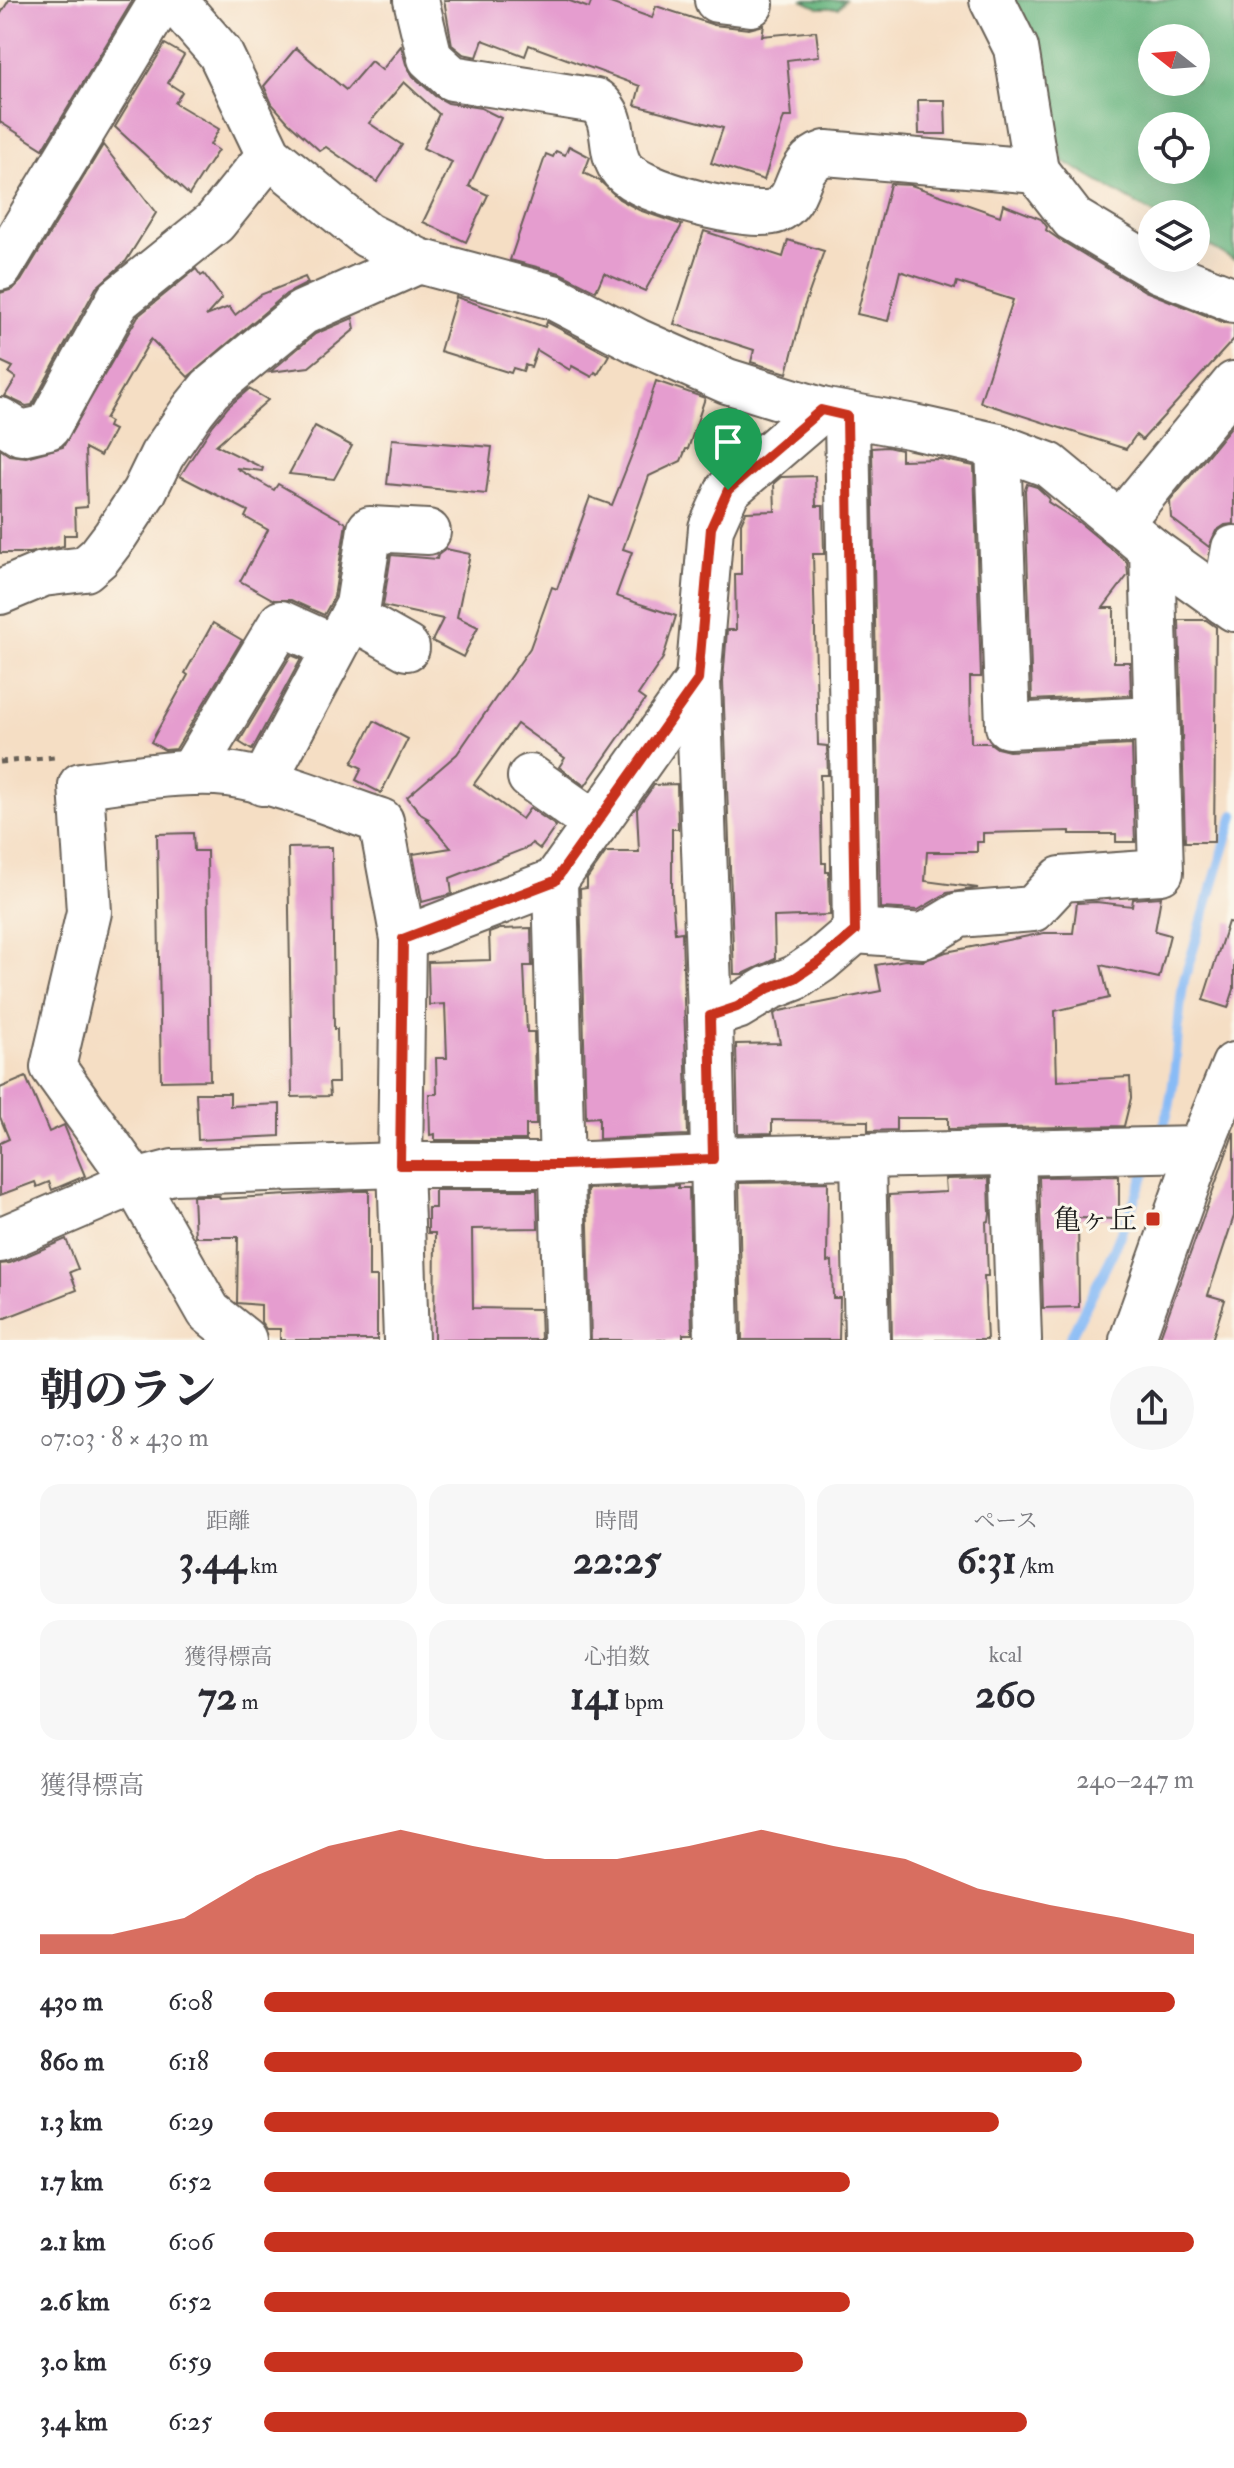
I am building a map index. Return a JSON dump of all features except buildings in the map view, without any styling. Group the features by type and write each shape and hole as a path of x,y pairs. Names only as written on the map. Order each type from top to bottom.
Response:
{"street":[{"path":"0,268 162,0"},
{"path":"174,0 220,53 269,155 367,235 419,261 553,297 637,341 727,381 834,413 998,446 1049,465 1136,537 1229,605"},
{"path":"416,0 430,58 452,78 596,101 607,110 620,168 637,184 659,193 760,215 777,210 788,202 805,166 826,153 1036,171"},
{"path":"992,0 1016,48 1036,171 1073,219 1158,270 1234,300"},
{"path":"0,420 21,433 48,427 118,300 215,222 269,155"},
{"path":"0,592 43,574 85,569 115,536 144,492 162,455 210,389 302,313 419,261"},
{"path":"710,1016 737,1007 769,988 795,978 855,931 924,936 959,915 1033,909 1061,879 1161,872 1156,719 1136,537 1234,384"},
{"path":"717,1340 698,680 711,528 728,490 736,482 834,413"},
{"path":"834,413 855,931"},
{"path":"998,446 1008,726 1156,719"},
{"path":"263,783 358,605 370,529 428,532"},
{"path":"1229,605 1234,548"},
{"path":"191,773 281,623 343,632 407,648"},
{"path":"403,939 555,881 698,680"},
{"path":"244,1340 209,1312 135,1182 53,1067 89,912 81,785 191,773 219,773 263,783 381,821 403,939 400,1165 406,1340"},
{"path":"530,777 596,824"},
{"path":"555,881 566,1340"},
{"path":"1132,1340 1200,1149 1234,1065"},
{"path":"0,1240 135,1182 173,1172 1200,1149"},
{"path":"1013,1153 1019,1340"},
{"path":"863,1157 867,1340"}],"path":[{"path":"0,762 60,757 81,785"}],"green space":[{"path":"802,0 845,0 838,8 819,8"},
{"path":"1005,0 1234,0 1234,260 1210,246 1210,200 1138,200 1138,205 1063,161 1039,68"}],"waterway":[{"path":"1159,1139 1174,1081 1184,980 1234,815"},
{"path":"1069,1340 1114,1250 1150,1161"}],"place":[{"name":"亀ヶ丘","path":"1153,1219"}],"route":[{"path":"821,410 847,416 855,931 795,978 769,988 737,1007 710,1016 713,1159 563,1165 400,1165 403,939 555,881 698,680 711,528 728,490 821,410"}]}
